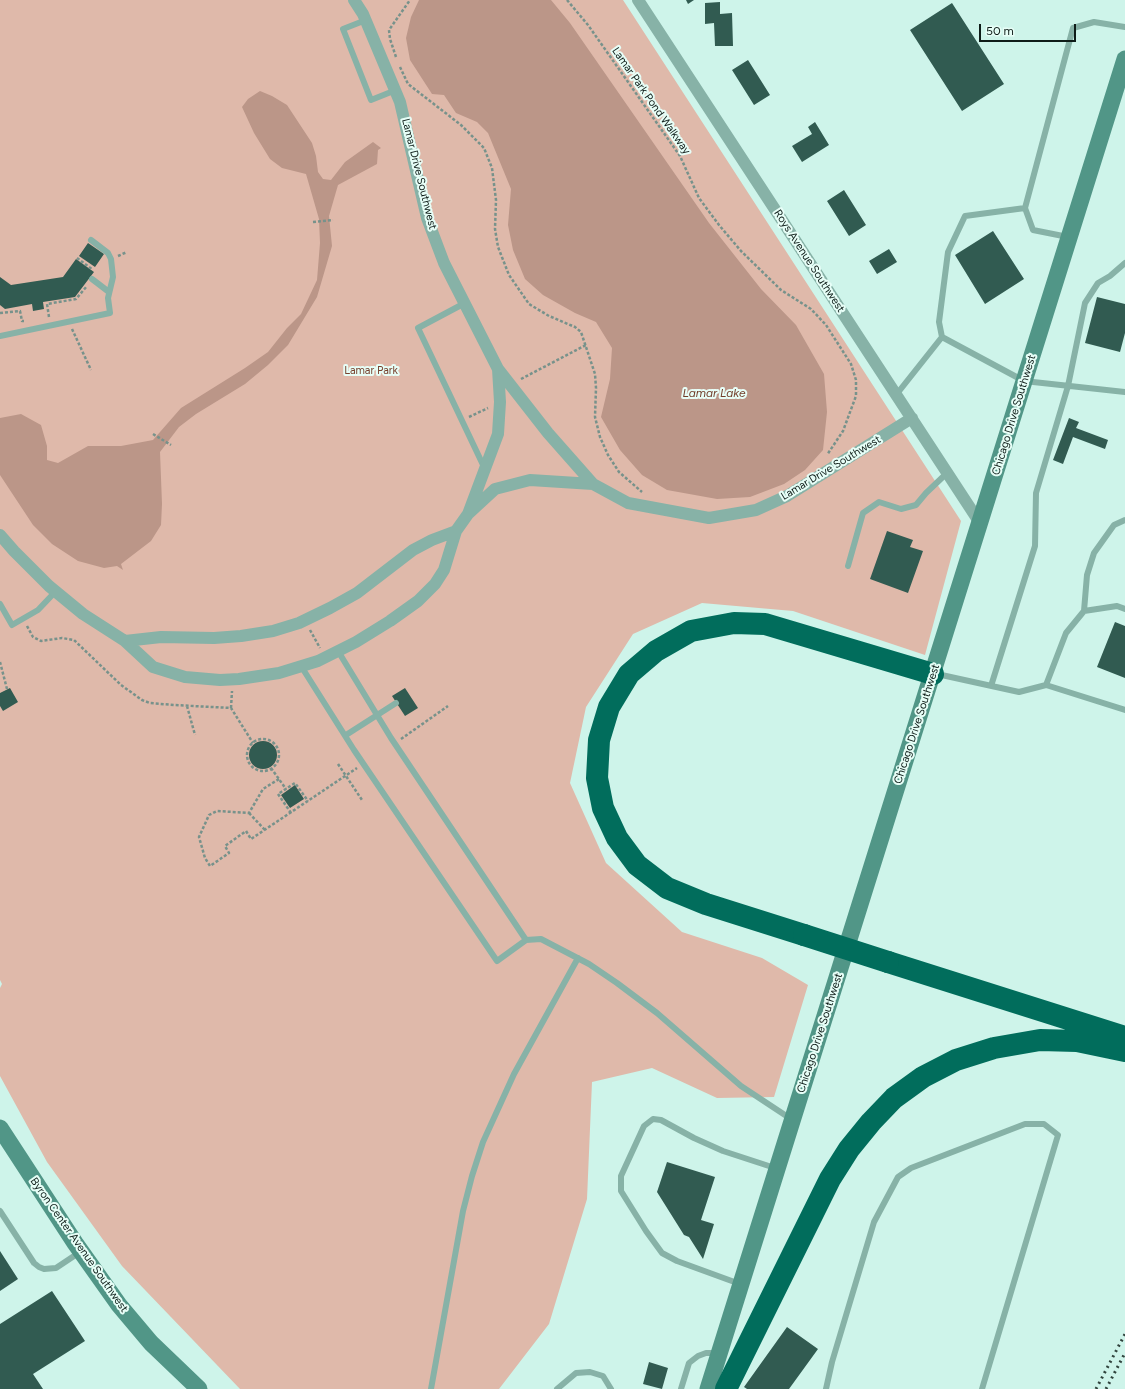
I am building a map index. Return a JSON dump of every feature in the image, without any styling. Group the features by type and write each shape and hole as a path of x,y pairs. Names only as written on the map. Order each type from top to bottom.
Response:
{"highway":[{"path":"933,674 765,624 734,623 691,631 656,650 629,674 609,706 599,740 597,778 603,808 617,838 637,865 667,888 706,904 1125,1037"},
{"path":"726,1389 830,1179 849,1149 871,1122 894,1098 923,1077 950,1064 994,1048 1040,1040 1077,1040 1125,1051"}],"main road":[{"name":"Chicago Drive Southwest","path":"708,1389 1125,59"},
{"name":"Byron Center Avenue Southwest","path":"1,1131 81,1252 134,1324 167,1360 199,1389"}],"street":[{"name":"Lamar Drive Southwest","path":"354,0 366,20 396,90 404,113 428,218 444,264 498,368 548,433 593,484 628,504 675,514 709,518 756,510 788,496 912,418"},
{"name":"Roys Avenue Southwest","path":"638,0 980,523"},
{"name":"Lamar Drive Southwest","path":"0,535 14,552 56,591 83,614 125,641 153,667 185,677 220,680 279,673 301,666 338,651 390,621 418,601 435,584 444,570 456,531 468,514 484,467 498,434 500,402 498,368"},
{"path":"468,514 495,489 530,480 593,484"},
{"path":"125,641 161,637 214,638 242,636 273,631 305,620 330,608 357,592 413,550 432,540 456,531"}],"lane":[{"path":"366,20 343,29 372,100 396,90"},
{"path":"1069,238 1033,230 1025,208 1073,28 1094,22 1125,27"},
{"path":"896,395 942,338 939,322 948,252 964,216 1025,208"},
{"path":"0,336 110,313 108,298 113,277 111,259 108,253 92,240"},
{"path":"991,686 1035,546 1036,494 1068,386 1085,303 1098,283 1122,270 1125,263"},
{"path":"92,279 109,292"},
{"path":"465,303 418,328 484,467"},
{"path":"942,338 1024,381 1125,392"},
{"path":"848,566 863,513 879,502 901,509 916,505 947,473"},
{"path":"1046,685 1066,633 1084,610 1087,575 1094,553 1114,525 1125,520"},
{"path":"0,604 12,625 38,610 56,591"},
{"path":"1084,610 1117,606 1125,609"},
{"path":"338,651 376,715 526,940"},
{"path":"301,666 364,764 497,961 526,940 541,939 578,958 636,996 741,1086 792,1120"},
{"path":"933,674 1019,692 1046,685 1125,710"},
{"path":"346,735 396,703"},
{"path":"431,1389 463,1211 481,1149 499,1104 514,1074 578,958"},
{"path":"740,1284 677,1261 662,1253 646,1231 621,1191 621,1176 644,1126 653,1119 661,1120 694,1138 723,1151 777,1169"},
{"path":"826,1389 832,1362 874,1222 898,1177 911,1168 1025,1124 1044,1124 1058,1135 982,1389"},
{"path":"0,1212 34,1263 39,1267 44,1269 56,1268 81,1252"},
{"path":"681,1389 689,1364 698,1356 706,1353 719,1353"},
{"path":"557,1389 576,1373 590,1372 603,1376 612,1389"}],"path":[{"path":"396,58 390,39 390,30 410,0"},
{"name":"Lamar Park Pond Walkway","path":"567,0 592,30 680,156 699,198 719,225 742,251 781,290 812,309 826,325 851,364 856,380 856,396 843,431 824,460"},
{"path":"399,65 408,84 461,125 484,148 492,168 496,200 495,229 498,247 509,274 529,304 549,316 575,327 581,332 595,374 596,388 594,417 600,437 608,455 619,472 643,494"},
{"path":"313,222 333,220"},
{"path":"42,318 49,317 47,304 76,299 96,273 77,258"},
{"path":"0,313 20,311 22,321 29,320"},
{"path":"70,322 82,353 91,370"},
{"path":"153,434 171,445"},
{"path":"23,619 36,639 47,641 62,638 74,640 134,696 150,703 231,708"},
{"path":"305,620 326,657"},
{"path":"0,662 7,689"},
{"path":"232,679 231,708 253,743"},
{"path":"187,706 194,735"},
{"path":"395,744 448,706"},
{"path":"267,740 275,746 278,761 271,768 261,771 252,766 247,757 247,752 253,743 267,740"},
{"path":"338,764 362,800"},
{"path":"265,830 249,813 217,811 209,815 199,837 205,858 210,866 229,853 225,846 246,832 251,839 265,830 291,813 364,764"},
{"path":"271,768 286,789"},
{"path":"249,813 263,789 279,779"},
{"path":"291,813 278,794 295,783 308,801"}],"green space":[{"name":"Lamar Park","path":"0,0 623,0 961,521 925,655 793,611 702,603 633,634 586,707 570,783 606,863 682,932 762,958 808,985 774,1097 717,1098 652,1068 592,1082 587,1199 549,1324 499,1389 240,1389 122,1266 47,1162 0,1076 0,988 2,984 0,980"}],"water":[{"name":"Lamar Lake","path":"419,0 551,0 570,23 709,223 761,289 796,325 824,374 827,412 823,450 805,470 784,484 750,497 717,499 667,490 642,475 620,450 601,417 610,379 612,348 596,322 575,313 543,295 525,279 513,250 508,225 511,189 488,133 477,122 456,113 444,95 432,94 410,60 406,38 411,17"},
{"path":"260,91 287,105 312,143 316,156 318,172 323,179 331,180 345,162 373,142 381,148 378,150 377,164 338,185 329,216 332,246 317,297 288,345 268,365 245,384 196,414 179,427 160,452 162,504 161,525 151,541 121,564 123,570 117,566 104,568 78,561 52,544 33,525 0,475 0,418 21,414 41,425 47,446 47,460 58,463 88,446 121,446 153,440 181,408 268,352 287,328 301,314 317,280 320,243 319,219 306,174 282,168 270,159 254,133 242,107 248,99"}],"building":[{"path":"686,0 694,0 688,4"},
{"path":"720,2 720,14 732,13 733,46 715,46 714,23 705,24 705,3"},
{"path":"952,3 1004,84 962,111 910,30"},
{"path":"748,60 770,95 754,105 732,70"},
{"path":"815,122 829,145 802,162 792,146 812,134 808,127"},
{"path":"844,190 866,225 849,236 827,201"},
{"path":"993,231 1024,279 985,304 955,255"},
{"path":"88,243 104,254 95,267 79,256"},
{"path":"889,249 897,262 877,274 869,261"},
{"path":"76,259 94,272 75,297 43,302 44,309 33,311 32,304 5,309 0,305 0,277 11,285 63,277"},
{"path":"1097,297 1125,304 1125,333 1120,352 1085,343"},
{"path":"1069,418 1079,422 1076,428 1108,440 1105,449 1073,437 1063,464 1053,460"},
{"path":"887,531 913,540 910,547 923,551 908,593 870,579"},
{"path":"1115,622 1125,626 1125,678 1097,667"},
{"path":"10,688 18,702 3,711 0,706 0,693"},
{"path":"405,688 418,708 405,716 392,696"},
{"path":"263,741 273,745 277,755 273,765 263,769 253,765 249,755 253,745"},
{"path":"295,785 304,799 290,808 281,795"},
{"path":"667,1162 715,1177 701,1220 714,1224 703,1259 689,1237 684,1235 657,1192"},
{"path":"0,1251 18,1279 0,1291"},
{"path":"52,1291 85,1341 33,1374 43,1389 0,1389 0,1324"},
{"path":"787,1327 818,1349 789,1389 747,1389 744,1387"},
{"path":"649,1362 668,1368 662,1389 643,1384"}],"railway":[{"path":"1096,1389 1125,1334"},
{"path":"1106,1389 1125,1353"}]}
